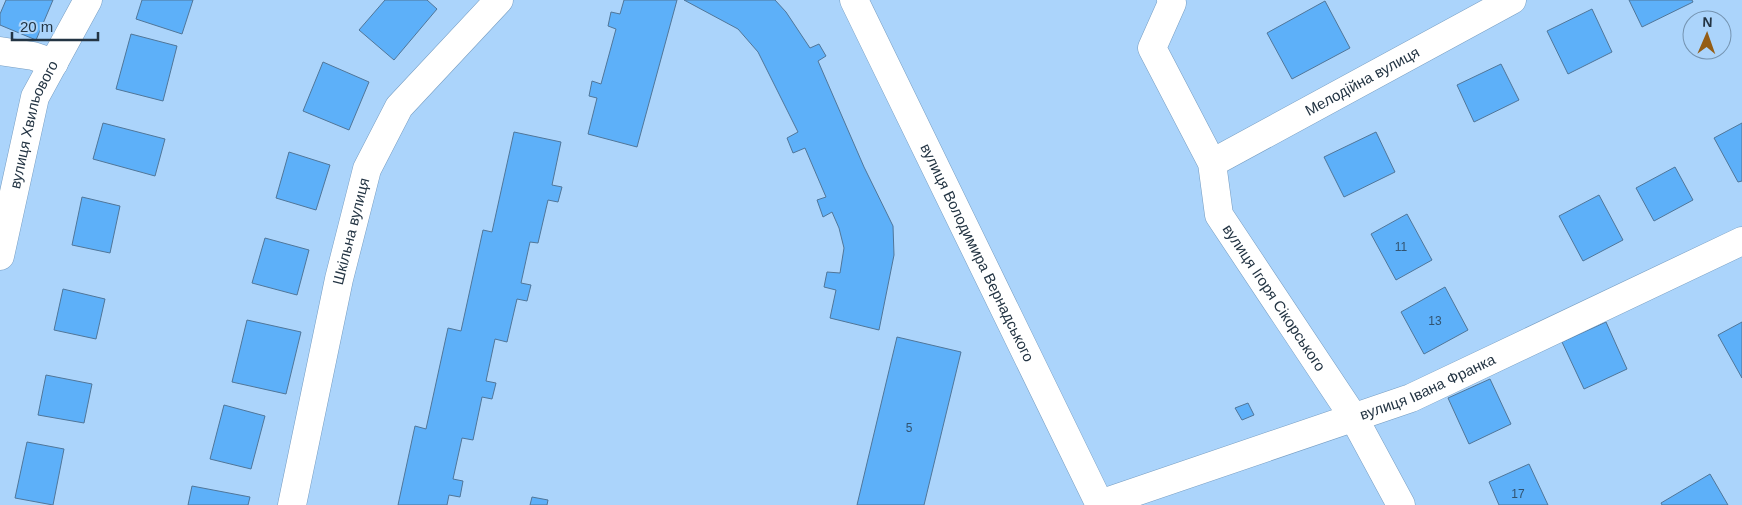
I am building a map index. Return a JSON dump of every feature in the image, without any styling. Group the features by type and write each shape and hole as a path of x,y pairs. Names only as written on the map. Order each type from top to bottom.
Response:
{"street":[{"name":"вулиця Хвильового","path":"0,256 35,97 88,0"},
{"name":"Шкільна вулиця","path":"292,505 339,279 367,168 399,106 499,0"},
{"name":"вулиця Володимира Вернадського","path":"854,0 1100,505"},
{"name":"вулиця Ігоря Сікорського","path":"1171,0 1172,3 1152,48 1212,163 1219,214 1354,418 1401,505"},
{"name":"Мелодійна вулиця","path":"1212,163 1512,0"},
{"path":"0,51 33,56 54,63"},
{"name":"вулиця Івана Франка","path":"1100,505 1411,398 1742,241"}],"building":[{"path":"6,0 53,0 36,40 0,25 0,14"},
{"path":"142,0 193,0 182,34 136,19"},
{"path":"385,0 427,0 437,9 394,60 359,30"},
{"path":"624,0 677,0 637,147 588,134 597,98 589,96 592,81 601,84 616,29 608,26 611,12 620,14"},
{"path":"684,0 775,0 786,12 810,48 819,44 826,56 818,61 864,167 893,226 894,255 879,330 830,318 836,290 824,287 827,272 840,273 844,248 839,228 832,212 823,217 817,200 826,197 805,148 793,153 787,138 798,132 758,52 738,29"},
{"path":"1629,0 1692,0 1693,2 1642,27"},
{"path":"1325,1 1350,48 1292,79 1267,33"},
{"path":"1592,9 1612,52 1568,74 1547,31"},
{"path":"131,34 177,46 163,101 116,89"},
{"path":"323,62 369,82 349,130 303,111"},
{"path":"1501,64 1519,100 1474,122 1457,85"},
{"path":"103,123 165,139 155,176 93,159"},
{"path":"1742,123 1742,181 1738,182 1714,138"},
{"path":"514,132 561,142 552,185 562,187 558,202 548,200 538,243 530,242 521,283 531,285 527,301 517,299 507,342 495,339 486,381 496,383 492,399 482,397 473,440 462,438 453,479 463,481 460,497 449,495 447,505 398,505 415,426 426,429 448,328 461,331 483,230 492,232"},
{"path":"1376,132 1395,172 1344,197 1324,157"},
{"path":"289,152 330,165 316,210 276,198"},
{"path":"1675,167 1693,200 1654,221 1636,188"},
{"path":"1599,195 1623,240 1583,261 1559,216"},
{"path":"82,197 120,206 110,253 72,245"},
{"path":"1407,214 1432,260 1396,280 1371,234"},
{"path":"265,238 309,250 297,295 252,283"},
{"path":"1445,287 1468,330 1424,354 1401,312"},
{"path":"63,289 105,299 96,339 54,330"},
{"path":"247,320 301,332 286,394 232,382"},
{"path":"1606,322 1627,369 1584,389 1562,342"},
{"path":"1742,322 1742,378 1718,335"},
{"path":"897,337 961,352 924,505 857,505"},
{"path":"46,375 92,384 84,423 38,415"},
{"path":"1490,379 1511,424 1469,444 1448,398"},
{"path":"1248,403 1254,415 1242,420 1235,408"},
{"path":"224,405 265,416 251,469 210,459"},
{"path":"27,442 64,449 53,505 15,498"},
{"path":"1529,464 1548,505 1499,505 1489,482"},
{"path":"1710,474 1728,505 1662,505 1661,503"},
{"path":"192,486 250,497 248,505 188,505"},
{"path":"532,497 548,500 547,505 530,505"}]}
